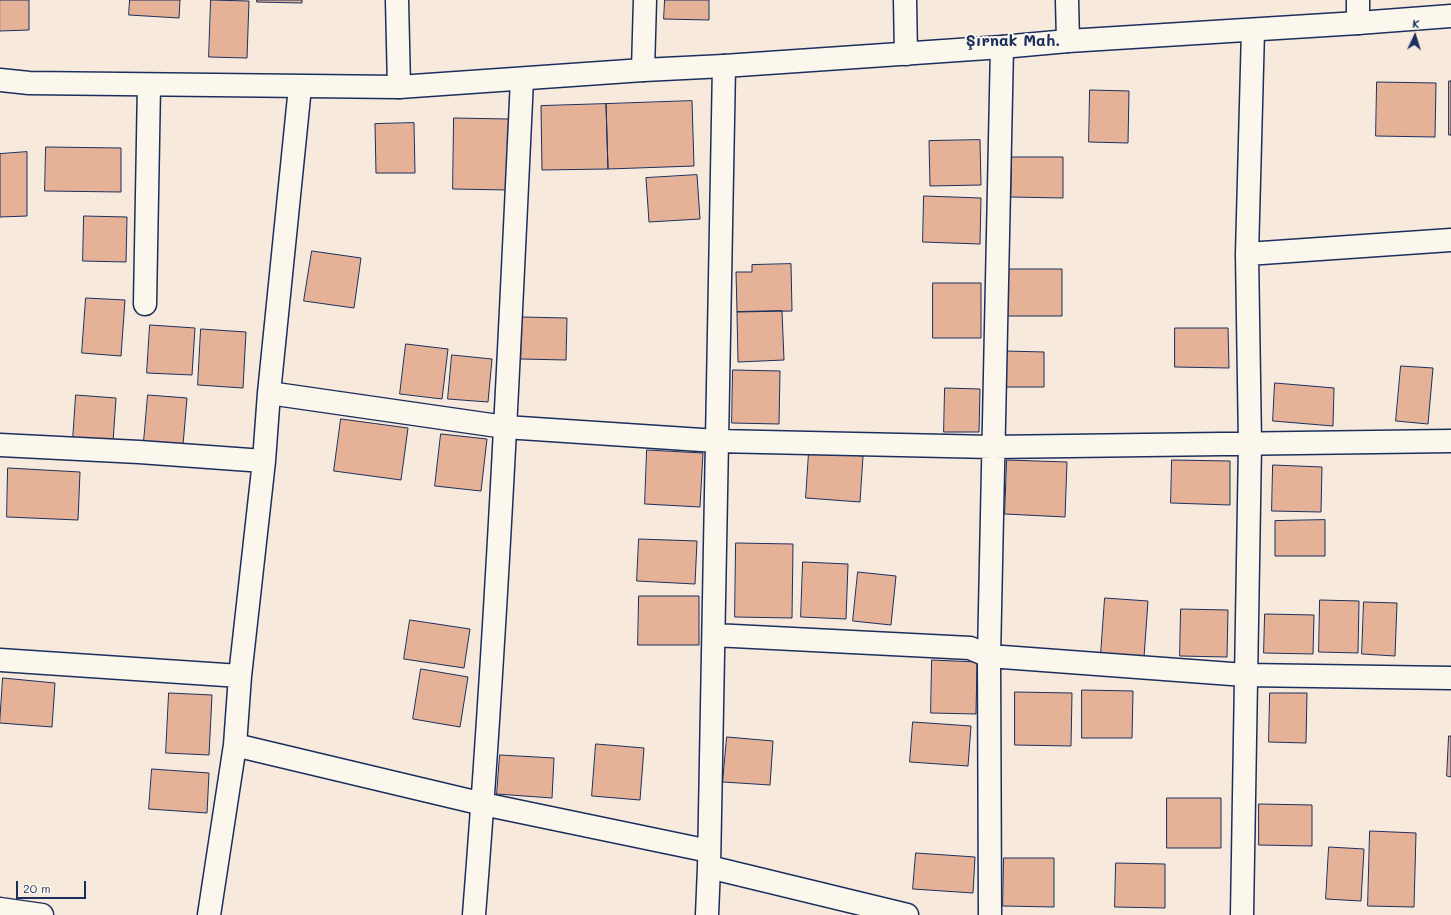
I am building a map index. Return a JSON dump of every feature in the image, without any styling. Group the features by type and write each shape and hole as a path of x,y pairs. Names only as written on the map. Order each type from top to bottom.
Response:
{"street":[{"path":"397,0 399,87"},
{"path":"643,70 645,0"},
{"path":"905,0 906,54"},
{"path":"1067,0 1068,41"},
{"path":"1358,0 1358,23"},
{"path":"0,80 28,83 399,87 906,54 1068,41 1451,16"},
{"path":"1242,915 1250,444 1247,254 1253,30"},
{"path":"990,915 988,656 1002,47"},
{"path":"707,915 714,636 724,66"},
{"path":"474,915 505,426 522,79"},
{"path":"0,94 28,83"},
{"path":"145,304 149,85"},
{"path":"209,915 235,745 240,676 264,461 269,393 300,87"},
{"path":"1247,254 1451,240"},
{"path":"269,393 505,426 717,441 992,447 1451,441"},
{"path":"0,445 139,452 264,461"},
{"path":"714,636 970,648 988,656 1245,675 1451,678"},
{"path":"0,660 240,676"},
{"path":"235,745 709,859 907,915"},
{"path":"0,909 42,915"}],"building":[{"path":"0,0 29,0 29,30 0,31"},
{"path":"130,0 180,0 179,18 129,15"},
{"path":"211,0 249,1 247,58 209,57"},
{"path":"257,0 302,0 302,3 257,2"},
{"path":"665,0 709,0 709,20 664,19"},
{"path":"1449,81 1451,81 1451,135 1449,135"},
{"path":"1377,82 1436,83 1435,137 1376,136"},
{"path":"1090,90 1129,91 1128,143 1089,142"},
{"path":"692,101 694,166 608,169 606,104"},
{"path":"606,104 608,169 542,170 541,106"},
{"path":"454,118 509,119 508,190 453,189"},
{"path":"414,123 415,173 376,173 375,124"},
{"path":"980,140 981,185 930,186 929,141"},
{"path":"46,147 121,148 121,192 45,191"},
{"path":"27,152 27,216 0,217 0,154"},
{"path":"1012,157 1063,157 1063,198 1011,197"},
{"path":"697,175 700,219 649,222 646,178"},
{"path":"924,196 981,198 980,244 923,242"},
{"path":"84,216 127,217 126,262 83,261"},
{"path":"312,251 361,258 354,308 304,301"},
{"path":"791,264 792,311 737,312 736,272 752,272 752,265"},
{"path":"1008,269 1062,269 1062,316 1008,316"},
{"path":"933,283 981,283 981,338 933,338"},
{"path":"86,298 125,300 121,356 82,353"},
{"path":"782,311 784,360 738,362 737,312"},
{"path":"522,317 567,318 566,360 521,359"},
{"path":"150,325 195,328 192,375 147,373"},
{"path":"1175,328 1228,328 1229,368 1175,367"},
{"path":"201,329 246,332 243,388 198,385"},
{"path":"406,344 448,349 442,399 400,394"},
{"path":"1006,351 1044,352 1044,387 1006,387"},
{"path":"452,355 492,359 488,402 448,399"},
{"path":"1401,366 1433,368 1428,424 1396,421"},
{"path":"733,370 780,371 779,424 732,423"},
{"path":"1275,383 1334,388 1333,426 1273,421"},
{"path":"945,388 980,389 979,432 944,432"},
{"path":"76,395 116,398 113,442 73,440"},
{"path":"148,395 187,398 183,445 144,441"},
{"path":"341,419 408,428 401,480 334,471"},
{"path":"441,434 487,439 481,491 435,486"},
{"path":"647,450 703,453 700,507 645,504"},
{"path":"809,452 863,456 860,502 806,498"},
{"path":"1007,460 1067,462 1065,517 1005,514"},
{"path":"1172,460 1230,461 1230,505 1171,503"},
{"path":"1273,465 1322,467 1321,512 1272,511"},
{"path":"8,468 80,472 78,520 7,517"},
{"path":"1325,520 1325,556 1275,556 1275,521"},
{"path":"639,539 697,541 695,584 637,581"},
{"path":"736,543 793,544 792,618 735,617"},
{"path":"803,562 848,564 846,619 801,617"},
{"path":"858,572 896,576 891,625 853,621"},
{"path":"639,596 699,596 699,645 638,645"},
{"path":"1105,598 1148,601 1144,657 1101,654"},
{"path":"1320,600 1359,601 1358,653 1319,652"},
{"path":"1364,602 1397,603 1395,656 1362,654"},
{"path":"1181,609 1228,610 1227,657 1180,656"},
{"path":"1265,614 1314,615 1313,654 1264,653"},
{"path":"410,620 470,629 464,668 404,659"},
{"path":"932,660 977,662 976,714 931,713"},
{"path":"421,669 468,677 460,727 413,719"},
{"path":"3,678 55,683 52,727 0,723"},
{"path":"1082,690 1133,691 1132,738 1082,738"},
{"path":"1015,692 1072,693 1071,746 1015,745"},
{"path":"169,693 212,695 209,755 166,753"},
{"path":"1270,693 1307,693 1306,743 1269,742"},
{"path":"913,722 971,726 968,766 910,762"},
{"path":"1449,736 1451,736 1451,777 1447,776"},
{"path":"727,737 773,741 770,785 723,782"},
{"path":"596,744 644,748 640,800 592,796"},
{"path":"500,755 554,758 552,798 497,794"},
{"path":"152,769 209,773 207,813 149,809"},
{"path":"1167,798 1221,798 1221,848 1167,848"},
{"path":"1259,804 1312,805 1312,846 1259,845"},
{"path":"1370,831 1416,833 1414,907 1368,906"},
{"path":"1329,847 1364,849 1361,901 1326,899"},
{"path":"916,853 975,857 973,893 913,889"},
{"path":"1004,858 1054,858 1054,907 1003,906"},
{"path":"1116,863 1165,864 1165,908 1115,907"}],"district":[{"name":"Şırnak Mah.","path":"1013,41"}]}
